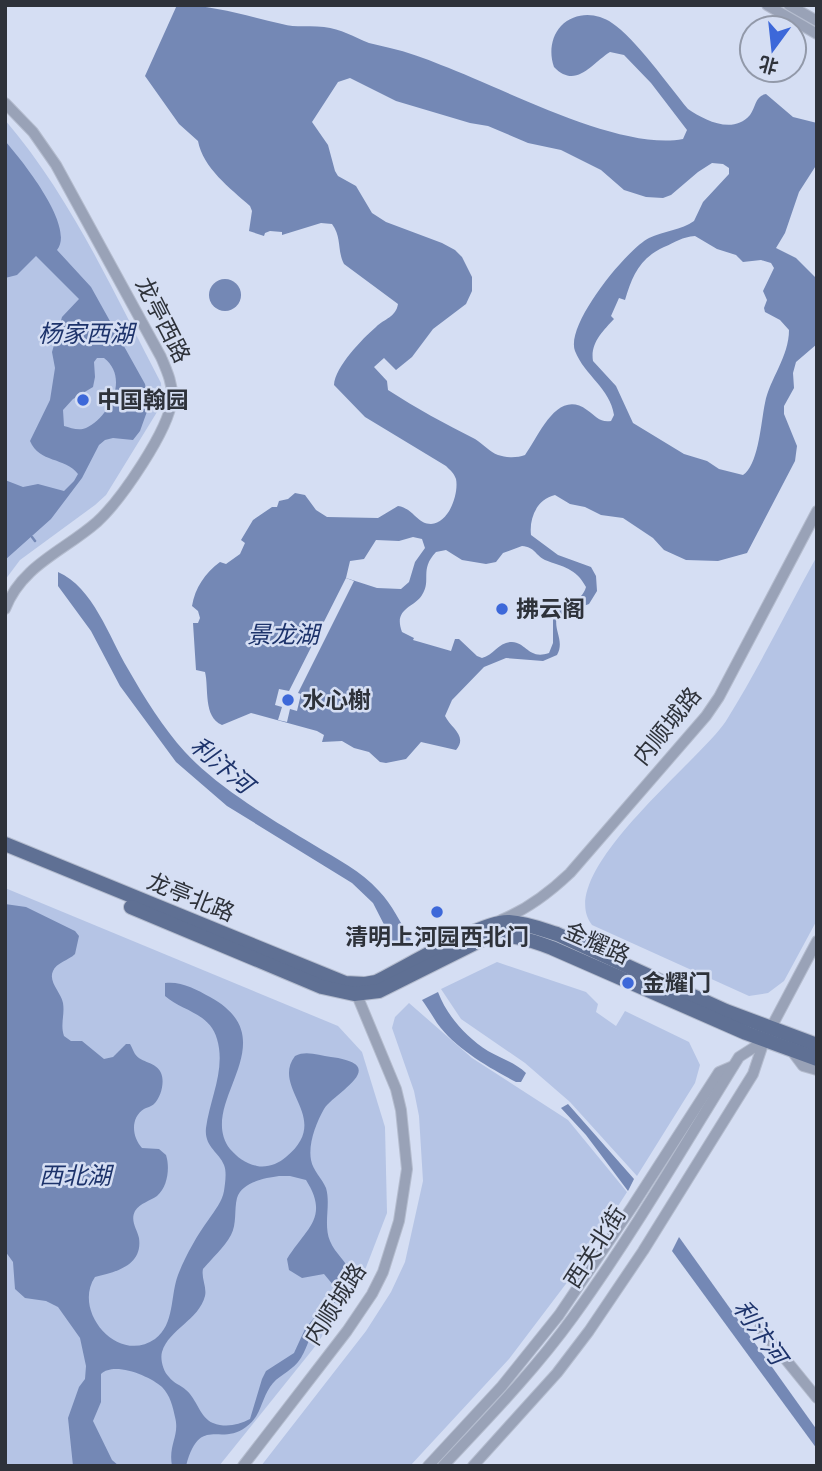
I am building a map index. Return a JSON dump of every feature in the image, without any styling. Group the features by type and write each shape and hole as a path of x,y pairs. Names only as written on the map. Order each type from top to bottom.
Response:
{"main road":[{"name":"龙亭北路","path":"5,844 357,988"},
{"name":"龙亭北路","path":"5,855 322,987 357,988"},
{"path":"357,988 376,982 495,923"},
{"name":"金耀路","path":"495,923 529,925 557,934 726,1011 791,1051 817,1059"},
{"name":"金耀路","path":"357,988 379,991 485,938 500,935 552,948 767,1035 817,1045"}],"street":[{"path":"767,5 817,34"},
{"path":"789,5 817,21"},
{"name":"龙亭西路","path":"5,103 33,132 56,165 161,357 172,397 163,427 119,499 96,523 28,572 14,589 5,609"},
{"name":"内顺城路","path":"495,923 528,908 570,873 706,716 719,697 817,511"},
{"name":"西关北街","path":"473,1466 557,1373 606,1308 753,1074 767,1035 817,941"},
{"name":"内顺城路","path":"243,1466 365,1304 383,1272 399,1222 407,1169 401,1110 396,1089 357,988"},
{"name":"西关北街","path":"443,1466 540,1360 572,1318 625,1240 739,1057 767,1035"},
{"path":"791,1051 803,1066 817,1070"},
{"path":"428,1466 509,1378 545,1334 604,1250 719,1072 733,1066"},
{"path":"760,1328 817,1398"}],"shaded area":[{"name":"中国翰园","path":"5,120 51,181 71,213 161,383 162,397 157,412 106,495 20,560 5,580"},
{"path":"817,556 817,920 784,981 768,993 749,996 592,925 585,903 592,877 610,849 634,819 726,721"},
{"path":"5,888 338,1026 362,1052 385,1127 387,1213 360,1283 313,1349 219,1466 5,1466"},
{"path":"497,962 586,992 598,1004 596,1012 616,1026 625,1011 689,1042 700,1065 695,1083 637,1176 570,1102 525,1063 461,1019 441,989"},
{"path":"409,1003 472,1058 568,1120 627,1192 581,1264 509,1359 410,1466 261,1466 366,1331 391,1292 405,1262 423,1181 419,1116 414,1091 392,1028 395,1017"}],"water":[{"name":"景龙湖","path":"177,5 204,7 287,25 319,26 336,30 369,43 429,60 595,127 627,136 657,140 683,139 687,130 651,83 624,55 610,52 577,75 570,76 554,67 552,45 561,26 573,18 593,15 606,19 621,30 688,109 710,121 727,125 743,121 750,115 758,99 766,94 793,117 817,123 817,164 799,192 785,233 776,248 796,258 817,279 817,344 796,362 793,373 794,388 784,406 784,414 797,446 795,461 747,553 718,561 686,560 664,550 653,538 623,518 601,515 585,507 570,504 555,495 543,501 536,510 531,522 531,535 558,555 591,567 596,576 597,591 589,604 557,616 560,645 557,655 543,661 506,658 484,667 452,700 445,716 459,736 456,750 421,742 406,759 386,763 380,762 369,752 342,741 322,742 324,735 317,731 251,713 222,725 216,721 209,709 205,672 196,670 193,623 198,623 200,618 198,611 192,606 193,599 210,571 220,562 226,564 240,554 245,543 241,540 253,520 295,493 305,495 316,510 327,517 378,518 398,506 431,524 443,519 448,513 457,485 453,473 446,466 365,417 334,385 339,370 350,354 370,332 392,315 398,304 344,264 332,224 321,223 282,235 282,232 270,231 264,236 249,231 252,211 250,206 211,169 198,141 179,124 145,76","holes":["350,78 396,101 488,126 528,143 561,150 601,170 624,190 646,197 663,198 671,195 712,163 723,164 729,168 729,174 703,202 694,221 649,238 626,257 600,289 579,324 574,339 575,351 608,397 614,415 611,421 601,420 576,405 567,405 550,417 525,455 505,457 495,454 475,439 388,390 387,381 374,367 384,358 396,370 412,357 433,329 466,304 472,291 472,277 462,257 455,250 386,222 372,213 356,186 338,176 328,145 312,122 338,82","695,236 717,249 736,255 743,262 761,260 771,263 774,268 763,291 767,300 765,312 780,320 789,330 786,349 767,394 753,462 743,475 719,469 707,461 684,454 633,423 616,386 593,361 595,343 614,319 611,316 619,298 625,300 634,276 643,262 656,251","413,537 422,539 425,548 415,562 409,582 401,589 377,588 346,578 350,561 364,559 376,540 399,541","522,546 530,548 545,560 573,572 586,587 577,600 553,614 553,643 549,653 532,653 512,642 482,658 459,639 455,639 451,651 413,640 414,638 402,632 402,613 425,590 428,564 436,552 446,550 462,560 486,564 496,562 503,553"]},
{"name":"杨家西湖","path":"5,141 23,162 53,210 61,239 57,250 91,287 145,384 149,406 140,431 133,440 113,438 99,445 82,478 51,519 5,560 5,480 23,487 38,484 64,491 78,474 66,465 39,453 30,441 50,400 55,368 52,352 62,317 79,299 36,256 17,275 5,278","holes":["97,358 104,358 112,366 115,376 116,386 109,406 86,428 64,426 63,410 73,399 93,387 94,362"]},
{"path":"225,279 236,284 241,295 236,306 225,311 214,306 209,295 214,284"},
{"path":"58,572 70,579 91,601 147,701 185,752 246,803 364,877 388,902 411,940 396,948 373,903 352,883 227,806 176,762 120,686 91,631 58,586"},
{"name":"西北湖","path":"5,904 26,907 75,931 79,936 75,954 57,966 52,975 63,1003 64,1036 71,1041 82,1041 104,1059 113,1057 126,1044 130,1044 138,1057 159,1069 162,1077 159,1097 153,1105 139,1113 134,1128 136,1139 142,1148 159,1149 166,1155 166,1182 157,1196 135,1211 134,1222 139,1238 137,1255 126,1266 95,1277 89,1290 89,1305 94,1318 102,1330 114,1340 127,1345 141,1345 155,1339 166,1326 181,1268 220,1202 226,1174 222,1160 209,1145 206,1135 219,1072 217,1039 202,1018 165,996 165,983 183,984 210,997 232,1014 242,1033 242,1052 223,1112 222,1131 230,1149 249,1164 268,1166 276,1163 299,1143 304,1129 303,1117 290,1080 289,1068 295,1056 313,1054 349,1061 357,1066 358,1072 354,1080 324,1109 313,1134 310,1154 314,1168 326,1188 328,1235 349,1270 348,1283 341,1296 316,1324 298,1362 270,1387 251,1423 237,1432 204,1436 192,1450 186,1466 172,1466 171,1452 176,1424 165,1390 141,1375 114,1369 101,1374 101,1402 93,1421 112,1460 119,1466 73,1466 68,1418 79,1387 85,1379 86,1366 80,1338 58,1307 46,1301 25,1298 15,1289 13,1262 5,1251","holes":["290,1176 306,1180 313,1193 316,1214 287,1259 289,1270 302,1278 324,1274 334,1286 335,1292 305,1329 294,1353 266,1371 250,1419 232,1425 218,1425 209,1421 190,1394 167,1374 162,1365 162,1352 171,1337 202,1304 205,1296 203,1269 231,1235 240,1193 244,1188 261,1180"]},
{"path":"438,992 452,1018 472,1039 526,1073 521,1082 516,1082 484,1064 445,1032 422,1000"},
{"path":"568,1104 634,1179 628,1191 586,1135 561,1108"},
{"path":"679,1237 817,1430 817,1449 672,1251"}],"pier":[{"path":"346,578 354,581 298,693 301,694 297,711 290,709 287,722 278,720 282,707 275,705 279,689 289,691"}],"waterway":[{"path":"32,537 35,541"}],"place":[{"name":"中国翰园","path":"83,400"},
{"name":"拂云阁","path":"502,609"},
{"name":"水心榭","path":"288,700"},
{"name":"清明上河园西北门","path":"437,912"},
{"name":"金耀门","path":"628,983"}],"water label":[{"name":"利汴河","path":"222,765"},
{"name":"利汴河","path":"760,1332"}]}
